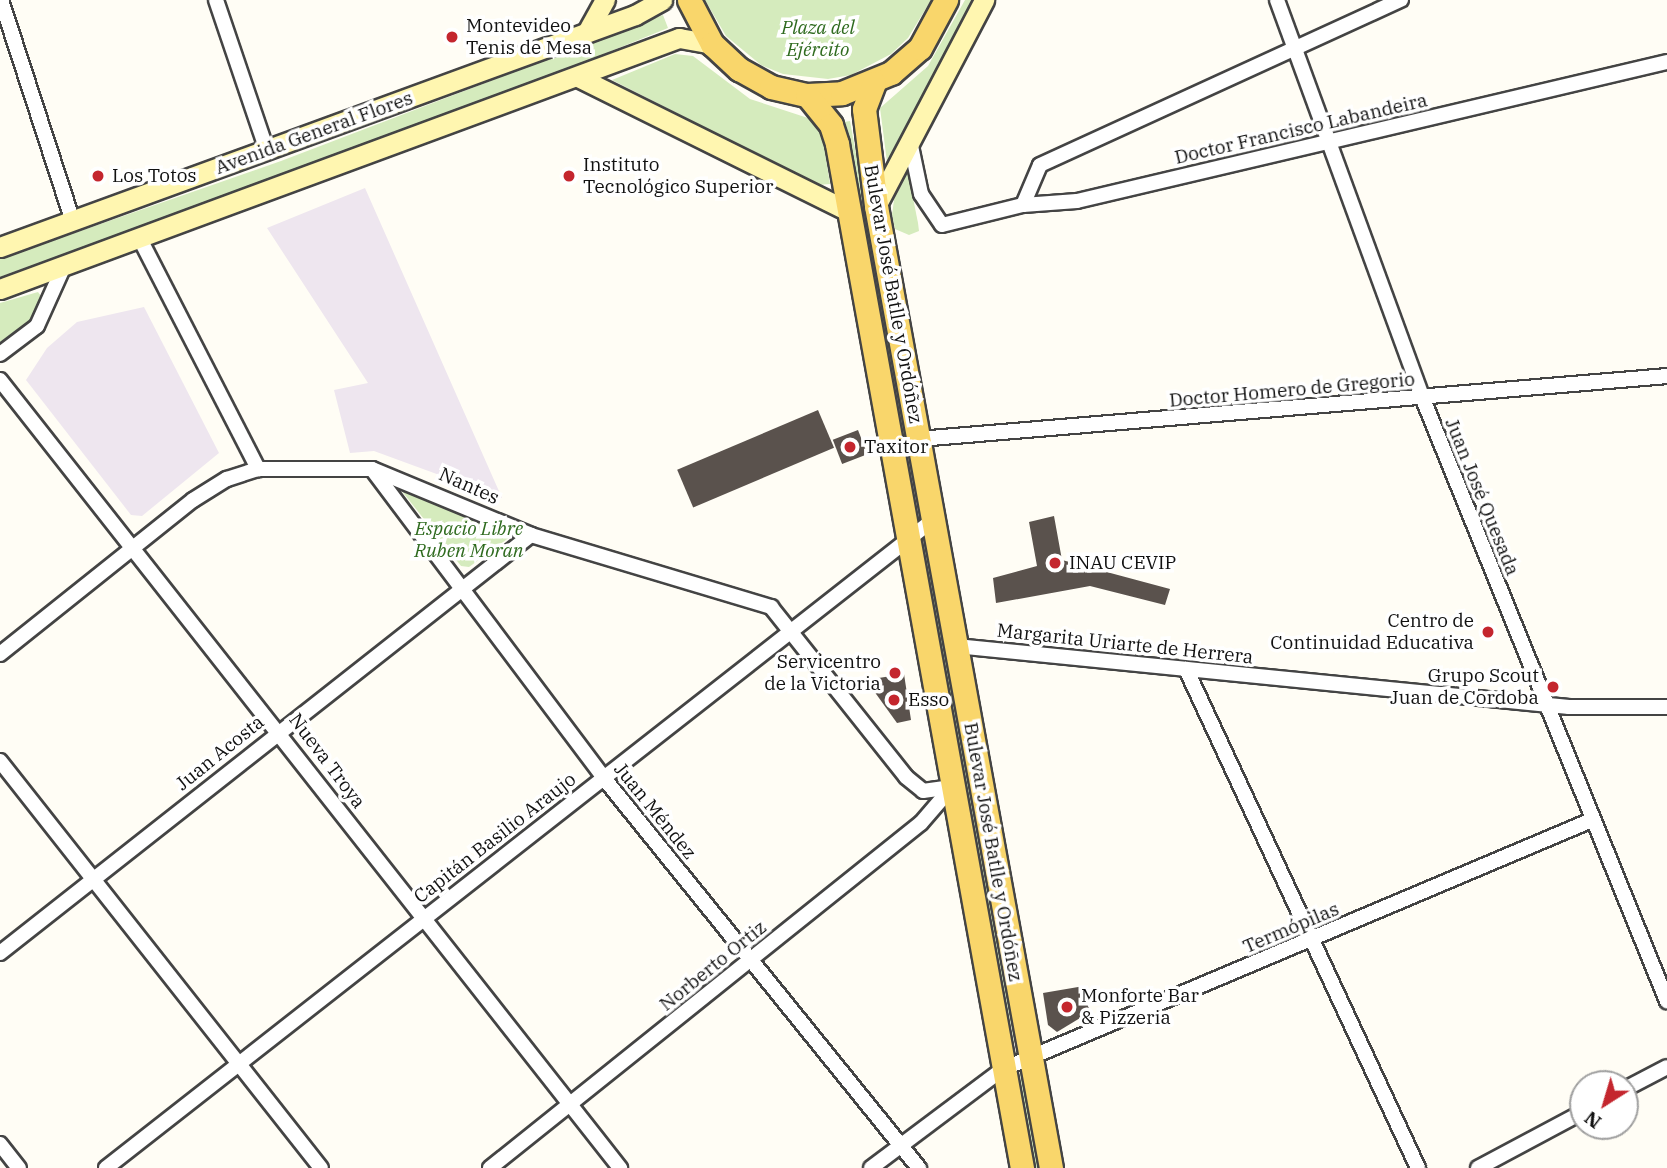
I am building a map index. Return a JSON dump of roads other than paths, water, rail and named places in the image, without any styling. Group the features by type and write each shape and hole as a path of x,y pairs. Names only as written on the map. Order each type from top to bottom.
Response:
{"main road":[{"path":"587,32 605,0"},
{"name":"Avenida General Flores","path":"0,247 587,32 662,0"},
{"path":"689,0 712,44 755,79 807,95 842,93 874,83 920,48 946,0"},
{"path":"876,206 911,146 984,0"},
{"name":"Avenida General Flores","path":"0,289 679,38 712,44"},
{"path":"578,77 848,211"},
{"name":"Bulevar José Batlle y Ordóñez","path":"874,83 864,109 876,206 1051,1168"},
{"name":"Bulevar José Batlle y Ordóñez","path":"807,95 831,125 1022,1168"}],"street":[{"path":"1,0 73,221"},
{"path":"216,0 267,151"},
{"name":"Juan José Quesada","path":"1277,0 1423,400 1667,1001"},
{"path":"1023,205 1040,164 1401,0"},
{"name":"Doctor Francisco Labandeira","path":"911,146 921,194 942,225 1023,205 1077,201 1667,62"},
{"path":"0,654 209,488 258,469 140,239"},
{"path":"0,354 37,326 64,266"},
{"name":"Doctor Homero de Gregorio","path":"919,439 1423,400 1667,376"},
{"name":"Nueva Troya","path":"0,380 135,546 620,1168"},
{"name":"Nantes","path":"258,469 372,469 531,535 771,607 906,778 923,790 952,787"},
{"name":"Juan Méndez","path":"372,469 603,778 919,1168"},
{"name":"Capitán Basilio Araujo","path":"106,1168 790,628 933,520"},
{"name":"Juan Acosta","path":"0,953 460,587 531,535"},
{"name":"Margarita Uriarte de Herrera","path":"956,646 1546,705 1667,707"},
{"path":"1186,669 1418,1168"},
{"path":"0,761 237,1065 321,1168"},
{"name":"Norberto Ortiz","path":"490,1168 921,823 952,787"},
{"name":"Termópilas","path":"871,1168 1003,1069 1592,820"},
{"path":"1639,1082 1667,1067"},
{"path":"1478,1168 1569,1119"},
{"path":"0,1144 19,1168"}],"place":[{"name":"Montevideo Tenis de Mesa","path":"452,37"},
{"name":"Los Totos","path":"98,176"},
{"name":"Instituto Tecnológico Superior","path":"569,176"},
{"name":"Taxitor","path":"850,447"},
{"name":"INAU CEVIP","path":"1055,563"},
{"name":"Centro de Continuidad Educativa","path":"1488,632"},
{"name":"Servicentro de la Victoria","path":"895,673"},
{"name":"Grupo Scout Juan de Cordoba","path":"1553,687"},
{"name":"Esso","path":"894,700"},
{"name":"Monforte Bar & Pizzeria","path":"1067,1007"}],"park label":[{"name":"Plaza del Ejército","path":"818,39"},
{"name":"Espacio Libre Ruben Moran","path":"469,540"}]}
